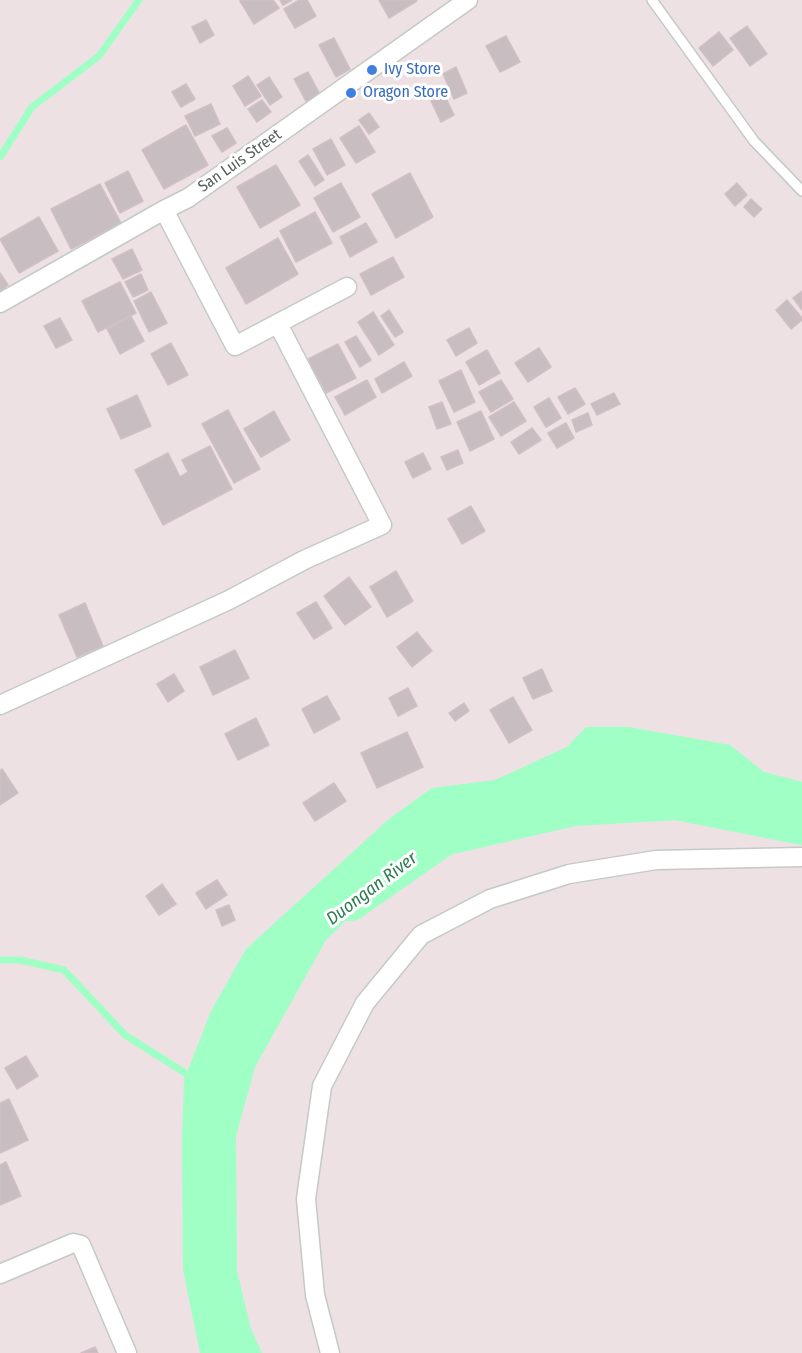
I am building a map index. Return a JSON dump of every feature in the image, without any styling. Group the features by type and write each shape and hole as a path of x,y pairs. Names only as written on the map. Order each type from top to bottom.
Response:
{"street":[{"name":"San Luis Street","path":"0,303 188,198 468,0"},
{"path":"164,210 235,346 347,287"},
{"path":"0,705 229,600 304,560 382,525 278,324"},
{"path":"330,1353 315,1294 306,1199 322,1086 365,1003 421,935 490,899 569,874 656,860 802,857"},
{"path":"0,1274 73,1243 81,1245 127,1353"}],"lane":[{"path":"652,0 754,141 802,191"}],"water":[{"path":"586,727 629,727 730,745 764,772 802,782 802,835 720,807 652,797 548,799 441,816 387,879 326,940 255,1067 236,1136 237,1271 251,1329 262,1353 200,1353 183,1270 184,1080 211,1011 246,949 389,819 432,788 495,780 567,747"}],"building":[{"path":"241,0 273,0 279,8 254,24"},
{"path":"280,0 292,0 283,5"},
{"path":"299,0 307,0 316,16 295,28 284,9"},
{"path":"379,0 416,0 417,1 389,18"},
{"path":"206,20 214,35 200,43 192,27"},
{"path":"747,26 767,54 750,66 730,38"},
{"path":"719,32 733,50 713,66 699,48"},
{"path":"506,36 520,62 500,72 486,46"},
{"path":"334,38 350,69 336,77 319,45"},
{"path":"456,67 467,93 454,99 443,74"},
{"path":"308,72 322,98 308,105 294,79"},
{"path":"248,76 261,96 245,106 233,86"},
{"path":"269,77 282,97 270,105 257,85"},
{"path":"186,84 195,99 181,107 172,92"},
{"path":"444,94 454,115 441,122 431,101"},
{"path":"262,100 271,112 257,122 248,109"},
{"path":"211,104 220,124 195,136 185,116"},
{"path":"369,113 379,127 369,134 359,120"},
{"path":"186,125 208,165 164,189 142,150"},
{"path":"359,126 375,152 356,163 340,138"},
{"path":"227,128 236,143 222,152 212,136"},
{"path":"331,139 345,165 327,175 313,149"},
{"path":"308,155 324,180 315,186 299,161"},
{"path":"276,165 300,205 260,228 237,187"},
{"path":"128,171 143,201 120,213 105,183"},
{"path":"410,173 433,217 396,238 372,194"},
{"path":"341,183 360,217 333,232 314,198"},
{"path":"737,183 747,195 735,206 725,194"},
{"path":"100,184 121,223 71,249 51,209"},
{"path":"751,199 762,209 754,217 744,207"},
{"path":"315,212 332,243 296,262 280,231"},
{"path":"39,217 58,251 19,273 0,239"},
{"path":"366,223 377,242 350,257 340,237"},
{"path":"278,238 298,274 246,304 226,268"},
{"path":"132,249 142,270 123,279 112,259"},
{"path":"393,257 404,277 371,295 360,274"},
{"path":"0,273 8,285 0,291"},
{"path":"141,274 148,290 133,297 125,282"},
{"path":"120,282 136,313 98,332 82,301"},
{"path":"802,291 802,310 793,298"},
{"path":"151,292 167,323 149,332 134,301"},
{"path":"787,300 802,318 791,329 776,310"},
{"path":"389,310 403,332 395,337 381,316"},
{"path":"373,312 394,345 379,355 358,322"},
{"path":"131,316 144,341 120,354 107,329"},
{"path":"60,318 72,340 56,348 44,326"},
{"path":"469,328 477,343 456,356 447,340"},
{"path":"356,336 371,360 360,367 345,342"},
{"path":"171,343 188,375 168,385 151,354"},
{"path":"338,344 356,378 326,393 308,359"},
{"path":"539,348 551,367 528,382 515,363"},
{"path":"487,350 500,373 479,385 466,362"},
{"path":"404,362 412,376 382,393 375,379"},
{"path":"461,370 475,402 454,412 439,381"},
{"path":"367,380 376,397 345,415 335,397"},
{"path":"501,380 513,399 491,412 479,392"},
{"path":"575,388 585,404 568,414 558,397"},
{"path":"614,393 620,404 597,415 591,404"},
{"path":"137,395 151,426 121,439 107,409"},
{"path":"549,398 561,418 546,427 534,407"},
{"path":"442,402 451,424 437,429 429,407"},
{"path":"514,402 526,421 501,436 489,417"},
{"path":"228,410 260,469 234,483 202,424"},
{"path":"274,411 290,440 261,457 244,429"},
{"path":"481,411 494,439 470,451 457,422"},
{"path":"588,413 592,425 576,432 572,420"},
{"path":"566,423 574,438 557,448 548,433"},
{"path":"532,428 541,440 519,454 511,442"},
{"path":"210,446 232,489 163,525 135,470 168,453 180,477 188,472 182,460"},
{"path":"458,450 463,463 447,470 441,457"},
{"path":"423,453 431,469 413,478 405,462"},
{"path":"471,506 485,531 462,544 448,519"},
{"path":"396,571 413,601 387,617 370,587"},
{"path":"349,577 371,607 345,625 324,596"},
{"path":"316,602 332,628 314,639 297,613"},
{"path":"85,603 103,646 77,657 59,615"},
{"path":"417,632 432,651 412,667 397,647"},
{"path":"235,650 249,678 213,695 200,667"},
{"path":"542,669 552,691 533,699 523,678"},
{"path":"174,674 184,691 168,702 157,684"},
{"path":"408,688 417,706 398,716 389,698"},
{"path":"327,696 340,719 314,733 302,709"},
{"path":"513,697 532,730 509,743 490,710"},
{"path":"464,703 469,711 455,721 449,713"},
{"path":"256,718 269,745 238,760 225,734"},
{"path":"407,732 423,767 377,788 361,753"},
{"path":"2,769 18,793 0,805 0,771"},
{"path":"334,783 346,801 315,821 303,803"},
{"path":"217,880 227,895 206,909 196,893"},
{"path":"162,884 176,904 159,915 146,896"},
{"path":"229,905 235,920 222,926 216,910"},
{"path":"26,1056 38,1076 17,1089 5,1068"},
{"path":"9,1099 28,1140 0,1153 0,1103"},
{"path":"6,1162 21,1196 0,1205 0,1165"},
{"path":"95,1347 98,1353 81,1353"}],"waterway":[{"path":"0,157 32,107 99,56 139,0"},
{"name":"Duongan River","path":"350,901 443,836 573,806 676,800 802,825"},
{"path":"0,960 20,960 64,970 125,1035 193,1078"}],"place":[{"name":"Ivy Store","path":"372,70"},
{"name":"Oragon Store","path":"351,93"}]}
